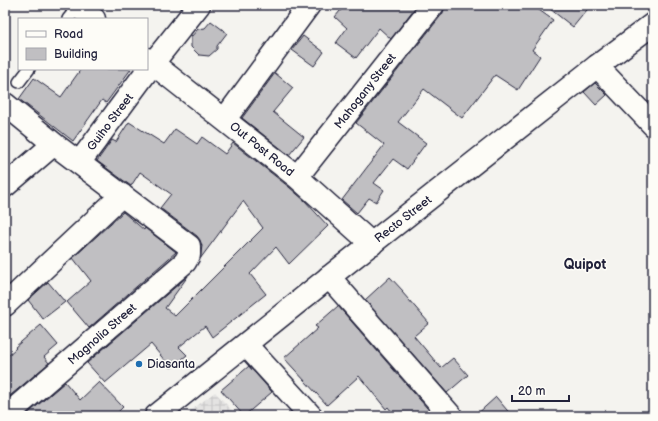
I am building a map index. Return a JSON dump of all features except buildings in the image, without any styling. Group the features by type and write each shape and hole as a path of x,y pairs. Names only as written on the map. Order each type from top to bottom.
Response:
{"street":[{"name":"Guiho Street","path":"150,61 199,5"},
{"path":"225,119 309,5"},
{"name":"Mahogany Street","path":"297,177 433,5"},
{"name":"Recto Street","path":"165,414 329,277 597,66 653,24"},
{"name":"Out Post Road","path":"150,61 297,177 372,244"},
{"path":"597,66 653,125"},
{"name":"Guiho Street","path":"79,163 144,70"},
{"path":"5,104 54,144 122,195 5,304"},
{"path":"5,186 54,144"},
{"name":"Magnolia Street","path":"6,416 186,262 189,255 189,246 122,195"},
{"path":"329,277 451,416"},
{"path":"246,345 311,416"}],"lane":[{"path":"19,82 28,70"}],"shaded area":[{"path":"215,392 237,416 184,416"}],"place":[{"name":"Diasanta","path":"139,364"}],"district":[{"name":"Quipot","path":"585,264"}]}
